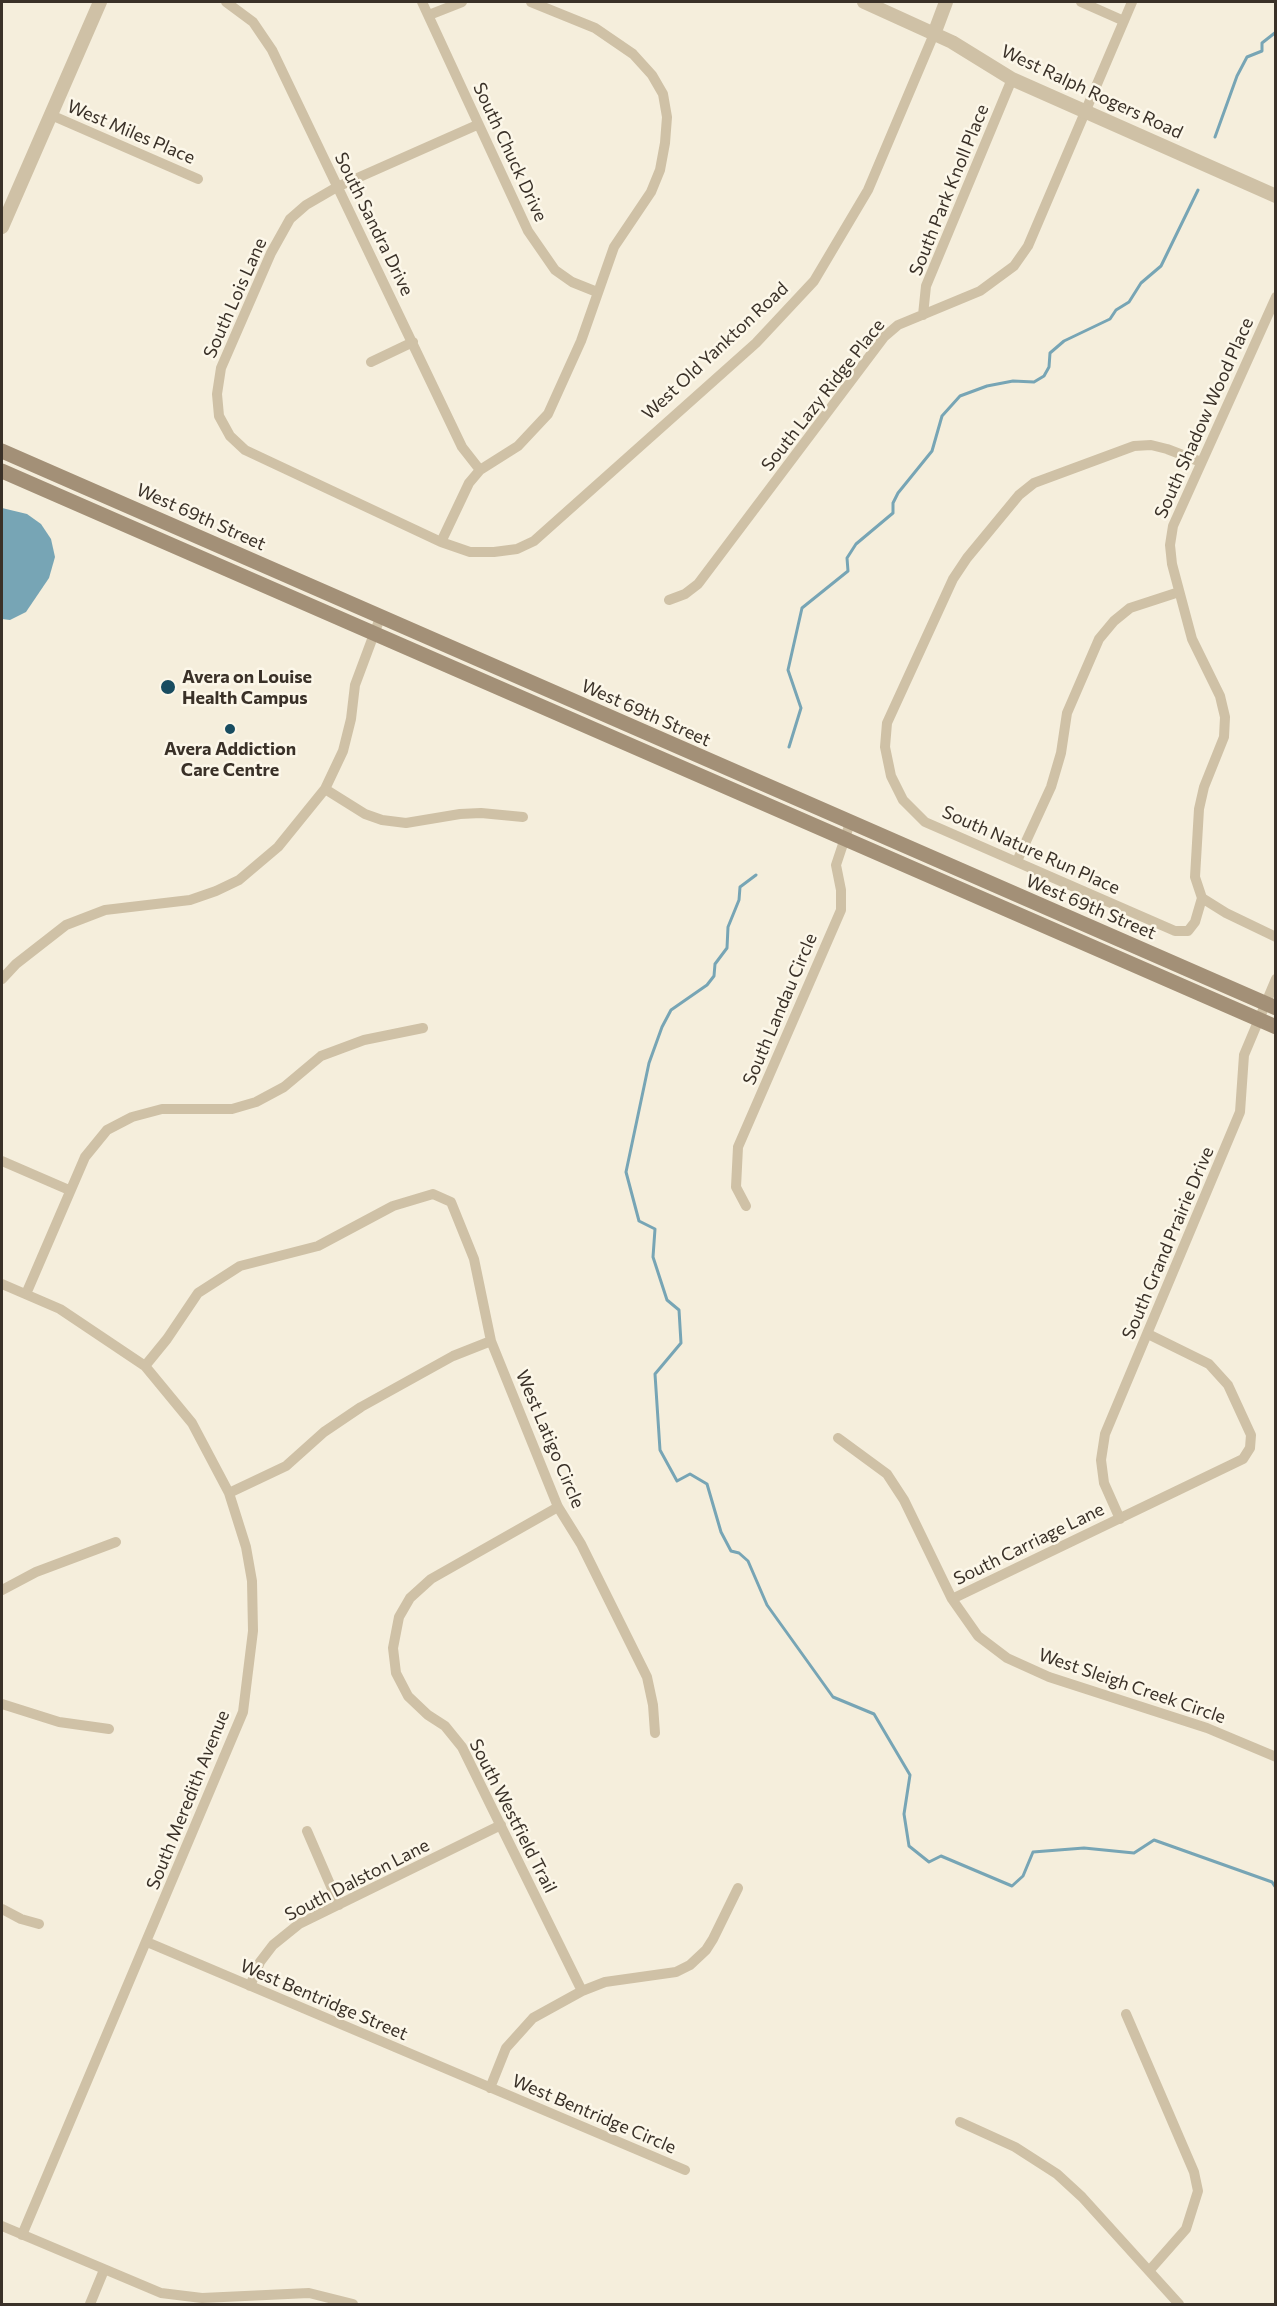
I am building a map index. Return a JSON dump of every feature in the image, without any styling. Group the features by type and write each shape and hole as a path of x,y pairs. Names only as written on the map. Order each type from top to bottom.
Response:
{"main road":[{"name":"West 69th Street","path":"2,451 1271,1006"},
{"name":"West 69th Street","path":"2,471 1275,1027"},
{"path":"994,906 1002,889"}],"street":[{"path":"2,227 100,2"},
{"name":"South Sandra Drive","path":"226,2 253,22 272,50 462,447 480,470"},
{"name":"South Chuck Drive","path":"422,2 528,231 555,270 572,282 597,292"},
{"path":"429,15 462,2"},
{"path":"441,542 460,496 480,470 518,446 548,414 581,341 614,247 651,192 660,170 667,117 663,94 652,75 621,44 585,24 531,2"},
{"name":"West Ralph Rogers Road","path":"864,2 934,34 1012,79 1275,196"},
{"name":"West Old Yankton Road","path":"441,542 470,552 494,552 517,549 534,541 786,313 814,281 868,190 946,2"},
{"path":"1081,2 1124,21"},
{"name":"South Lazy Ridge Place","path":"669,600 685,594 698,584 884,338 898,325 980,291 1014,266 1028,246 1132,2"},
{"name":"South Park Knoll Place","path":"923,315 926,286 1012,79"},
{"name":"West Miles Place","path":"51,115 198,179"},
{"name":"South Lois Lane","path":"441,542 246,450 230,436 219,416 218,394 221,368 271,253 290,219 306,205 337,187 477,125"},
{"name":"South Shadow Wood Place","path":"1202,898 1196,877 1200,809 1204,787 1224,737 1225,717 1220,696 1192,639 1179,592 1172,564 1173,526 1275,297"},
{"path":"371,362 413,342"},
{"name":"South Nature Run Place","path":"1201,462 1167,449 1134,446 1034,483 1019,495 953,579 887,723 885,747 891,776 903,800 925,822 1174,931 1188,931 1195,922 1202,898"},
{"path":"1017,861 1051,787 1061,753 1067,713 1099,639 1114,621 1130,608 1179,592"},
{"path":"2,980 16,964 66,925 105,910 190,900 239,880 278,847 325,789 343,751 351,719 355,685 380,618"},
{"path":"325,789 365,814 382,820 406,823 481,813 523,817"},
{"name":"South Landau Circle","path":"746,1206 736,1187 738,1148 841,910 842,890 836,865 850,823"},
{"path":"1202,898 1226,913 1275,937"},
{"name":"South Grand Prairie Drive","path":"1120,1519 1104,1483 1101,1460 1105,1434 1240,1112 1244,1055 1260,1020 1271,1006 1275,979"},
{"path":"26,1294 85,1157 107,1130 132,1117 162,1109 232,1109 256,1102 284,1087 321,1056 364,1040 423,1028"},
{"path":"2,1161 69,1190"},
{"name":"West Latigo Circle","path":"145,1366 167,1339 198,1293 240,1266 318,1246 393,1206 433,1194 451,1202 474,1259 491,1341 558,1507 580,1544 647,1677 653,1705 655,1733"},
{"name":"South Meredith Avenue","path":"2,1284 60,1309 145,1366 192,1423 229,1493 246,1547 252,1581 253,1631 243,1712 22,2235"},
{"name":"South Carriage Lane","path":"952,1599 1243,1459 1250,1448 1251,1435 1228,1385 1209,1364 1148,1334"},
{"path":"229,1493 286,1466 324,1432 362,1407 453,1356 491,1341"},
{"name":"West Sleigh Creek Circle","path":"838,1438 887,1474 904,1500 952,1599 978,1636 1007,1658 1049,1677 1207,1728 1275,1757"},
{"name":"South Westfield Trail","path":"558,1507 431,1579 410,1598 399,1617 393,1648 396,1673 408,1696 428,1715 445,1726 462,1747 582,1991"},
{"path":"2,1590 36,1572 116,1542"},
{"path":"2,1704 59,1722 109,1729"},
{"name":"South Dalston Lane","path":"250,1986 260,1962 273,1945 299,1924 501,1825"},
{"path":"308,1832 339,1905"},
{"path":"490,2088 506,2048 533,2018 582,1991 626,1978 676,1972 690,1965 706,1950 738,1888"},
{"path":"2,1909 21,1919 39,1924"},
{"name":"West Bentridge Street","path":"147,1942 490,2088"},
{"path":"1126,2014 1194,2172 1198,2191 1186,2229 1149,2271"},
{"name":"West Bentridge Circle","path":"490,2088 685,2170"},
{"path":"960,2122 1015,2147 1057,2174 1082,2197 1179,2304"},
{"path":"2,2226 161,2293 202,2298 309,2294 353,2304"},
{"path":"90,2304 104,2270"}],"water":[{"path":"2,508 27,514 41,524 51,539 55,557 49,578 26,612 10,620 2,619"}],"waterway":[{"path":"1215,137 1237,76 1247,57 1262,51 1262,43 1276,32"},
{"path":"789,747 801,708 788,670 802,608 848,571 847,558 856,544 893,513 893,503 898,493 932,451 942,416 960,396 987,386 1013,381 1034,382 1044,376 1049,367 1050,353 1064,341 1110,319 1116,310 1129,302 1141,283 1161,266 1198,190"},
{"path":"756,875 740,887 739,900 728,927 727,948 715,964 714,976 707,985 671,1010 662,1027 649,1063 626,1172 639,1221 655,1229 653,1257 667,1300 679,1310 681,1343 655,1374 660,1450 677,1481 690,1474 707,1484 721,1532 731,1551 739,1553 748,1561 767,1605 833,1697 874,1714 910,1775 904,1814 909,1846 929,1862 941,1856 1012,1886 1023,1876 1033,1852 1084,1848 1134,1853 1154,1840 1272,1882 1276,1888"}],"place":[{"name":"Avera on Louise Health Campus","path":"168,687"},
{"name":"Avera Addiction Care Centre","path":"230,729"}]}
